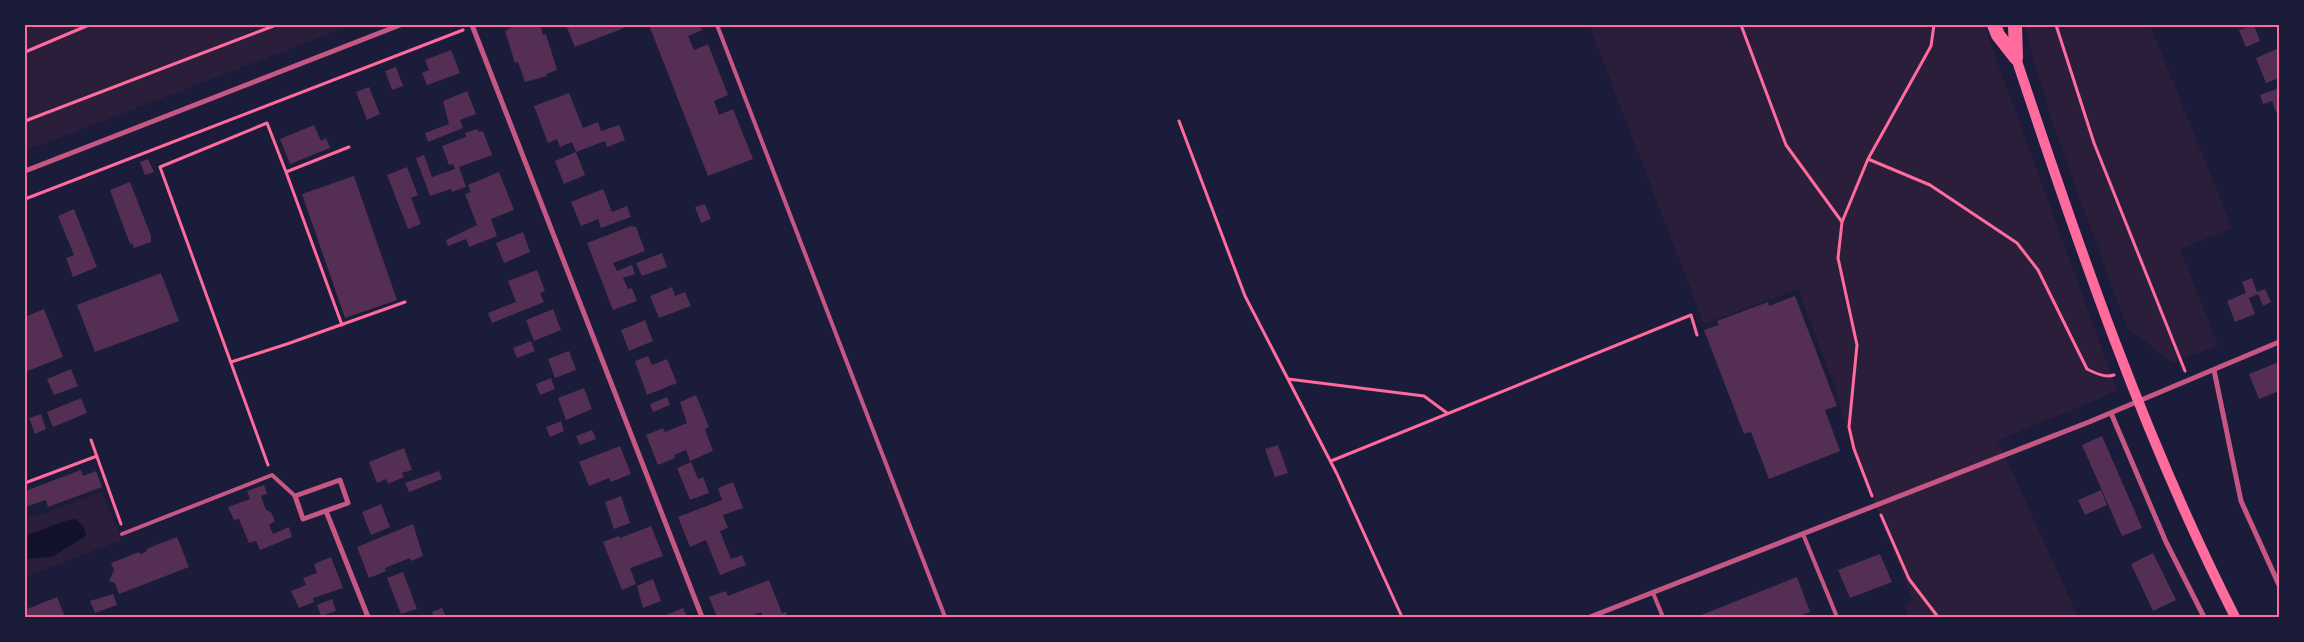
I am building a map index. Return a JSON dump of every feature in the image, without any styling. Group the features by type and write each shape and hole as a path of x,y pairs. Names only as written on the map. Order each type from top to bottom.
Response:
{"highway":[{"path":"1994,25 1998,35 2016,58"},
{"path":"2015,25 2016,58"}],"main road":[{"path":"2016,58 2071,223 2139,402 2210,568 2234,617"}],"street":[{"path":"25,171 400,25"},
{"path":"472,26 702,617"},
{"path":"1590,617 2139,402 2279,342"},
{"path":"2214,370 2241,501 2279,584"},
{"path":"2111,413 2166,542 2204,617"},
{"path":"340,480 348,503 326,511 303,519 295,496 340,480"},
{"path":"326,511 368,617"}],"lane":[{"path":"717,25 945,617"},
{"path":"122,534 272,475 295,496"},
{"path":"1803,534 1836,617"},
{"path":"1653,593 1663,617"}],"path":[{"path":"25,52 89,25"},
{"path":"25,120 276,25"},
{"path":"1741,25 1786,146 1842,222"},
{"path":"1934,25 1931,46 1868,159 1842,222 1838,258 1857,345 1849,427 1854,449 1909,579 1938,617"},
{"path":"2056,25 2094,143 2188,380"},
{"path":"25,199 472,26"},
{"path":"1179,121 1245,296 1331,461 1402,617"},
{"path":"272,475 160,167 266,123 342,324"},
{"path":"286,172 348,147"},
{"path":"1868,159 1930,185 2017,243 2038,270 2087,369 2110,377"},
{"path":"231,362 405,302"},
{"path":"1331,461 1691,315 1697,335"},
{"path":"1288,379 1424,396 1448,414"},
{"path":"91,440 120,521"},
{"path":"25,484 97,456"}],"shaded area":[{"path":"25,25 352,25 25,151"},
{"path":"1589,25 1984,25 2117,390 1998,440 2078,617 1909,617 1904,605 1913,601 1849,439 1835,387 1798,289 1704,324"},
{"path":"2024,25 2150,25 2232,228 2180,249 2218,345 2173,363 2127,328 2052,122"},
{"path":"102,492 122,540 25,577 25,520"},
{"path":"76,519 84,527 86,536 52,557 25,559 25,535"}],"building":[{"path":"515,25 540,25 543,35 546,34 557,70 546,74 547,76 525,82 518,62 515,63 505,31"},
{"path":"566,25 623,25 624,28 575,47"},
{"path":"649,25 700,25 702,30 688,36 694,50 708,44 728,95 714,101 719,115 733,109 753,159 708,176"},
{"path":"2254,25 2260,41 2246,47 2239,30"},
{"path":"2279,48 2279,78 2266,83 2256,58"},
{"path":"451,50 460,73 427,85 422,73 429,70 425,60"},
{"path":"396,67 403,86 392,90 385,71"},
{"path":"369,87 380,114 367,120 356,92"},
{"path":"2279,88 2279,119 2272,101 2263,104 2260,95"},
{"path":"467,91 476,114 460,120 463,128 428,142 425,133 449,124 443,101"},
{"path":"569,93 583,128 598,122 601,131 619,125 625,140 607,147 605,141 576,152 572,142 560,147 557,139 548,143 534,106"},
{"path":"314,125 321,141 326,138 330,148 290,164 280,139"},
{"path":"477,129 479,132 483,131 492,155 459,167 466,187 452,192 451,189 430,196 416,158 424,155 432,177 455,169 453,164 449,165 442,146 466,137 465,133"},
{"path":"576,152 585,175 564,184 555,161"},
{"path":"148,159 154,172 145,175 140,162"},
{"path":"407,167 418,195 411,198 421,224 408,229 387,175"},
{"path":"499,172 514,210 491,219 497,236 469,247 466,239 448,246 446,240 477,225 465,194 471,192 468,185"},
{"path":"354,176 397,300 345,318 302,194"},
{"path":"130,182 151,236 151,242 134,248 132,243 130,244 110,190"},
{"path":"603,189 612,212 627,206 631,217 601,228 598,219 581,226 571,202"},
{"path":"705,204 711,219 701,223 695,207"},
{"path":"74,209 97,267 73,277 66,258 74,255 58,216"},
{"path":"631,226 636,227 645,251 613,263 617,271 632,265 635,274 623,278 628,289 632,288 637,301 613,310 587,243"},
{"path":"523,232 530,252 504,263 496,243"},
{"path":"662,253 667,267 642,276 636,263"},
{"path":"537,270 545,291 540,293 544,302 492,323 488,313 516,302 508,281"},
{"path":"161,273 179,321 95,352 77,305"},
{"path":"2252,278 2257,292 2265,289 2271,302 2263,306 2258,294 2249,298 2255,314 2235,322 2227,301 2246,293 2242,282"},
{"path":"672,287 675,296 685,292 691,306 659,318 650,296"},
{"path":"1795,296 1837,406 1825,410 1840,451 1769,479 1751,432 1744,434 1704,330 1719,325 1717,321 1768,302 1769,306"},
{"path":"44,309 63,357 25,372 25,317"},
{"path":"553,309 561,330 534,341 526,320"},
{"path":"645,320 653,341 629,351 621,330"},
{"path":"531,341 535,351 517,358 513,348"},
{"path":"569,351 576,370 555,378 548,359"},
{"path":"648,356 652,365 667,359 677,383 647,395 635,361"},
{"path":"2279,362 2279,391 2259,399 2249,374"},
{"path":"71,369 78,386 54,395 47,379"},
{"path":"551,378 555,389 540,395 536,384"},
{"path":"584,388 592,409 566,420 558,398"},
{"path":"696,395 709,427 705,429 713,451 690,461 686,450 674,455 675,458 658,465 646,435 663,428 665,432 687,423 680,402"},
{"path":"667,397 670,405 653,412 650,404"},
{"path":"81,398 87,413 53,427 47,412"},
{"path":"41,414 46,429 35,434 29,418"},
{"path":"561,421 564,431 550,437 546,427"},
{"path":"592,430 596,439 580,445 576,436"},
{"path":"2102,436 2142,528 2122,536 2082,445"},
{"path":"1278,445 1288,473 1275,477 1265,449"},
{"path":"620,446 631,474 611,482 609,478 589,486 579,462"},
{"path":"404,448 412,470 402,473 404,477 388,484 386,479 377,483 369,462"},
{"path":"691,462 698,479 703,477 709,493 690,500 677,468"},
{"path":"81,470 83,476 96,471 102,487 48,507 46,500 25,507 25,491"},
{"path":"439,471 442,479 409,492 405,483"},
{"path":"733,482 743,508 723,515 728,528 720,531 731,559 742,555 746,565 720,575 706,540 690,547 678,517 722,500 718,488"},
{"path":"264,485 267,494 261,496 266,510 271,512 275,521 269,525 273,534 289,527 292,537 260,550 256,541 249,543 239,519 234,520 228,507 250,499 247,491"},
{"path":"2101,490 2107,505 2085,515 2078,500"},
{"path":"621,496 630,523 614,529 605,502"},
{"path":"381,504 390,527 371,535 362,512"},
{"path":"413,524 423,556 411,561 410,558 385,568 386,571 369,578 357,547"},
{"path":"651,526 663,556 630,568 636,584 622,590 603,542 619,536 620,538"},
{"path":"177,537 189,567 119,594 115,583 109,581 114,570 111,563 139,552 140,554 143,553 147,551 146,549"},
{"path":"2153,553 2176,600 2153,611 2131,564"},
{"path":"1880,554 1892,582 1850,598 1838,570"},
{"path":"331,557 343,588 313,598 314,602 299,608 291,591 306,585 303,578 317,573 314,564"},
{"path":"403,572 417,609 401,614 387,578"},
{"path":"1797,577 1810,612 1797,617 1696,617"},
{"path":"653,579 661,601 643,608 637,586"},
{"path":"769,580 782,613 786,612 788,617 763,617 761,612 749,617 717,617 709,597 726,591 728,596"},
{"path":"113,594 117,605 95,613 90,601"},
{"path":"57,597 65,617 25,617 25,604 27,609"},
{"path":"332,599 336,611 321,616 317,605"},
{"path":"442,608 446,617 430,617 433,616 432,612"},
{"path":"683,608 687,617 666,617 666,615"}]}
